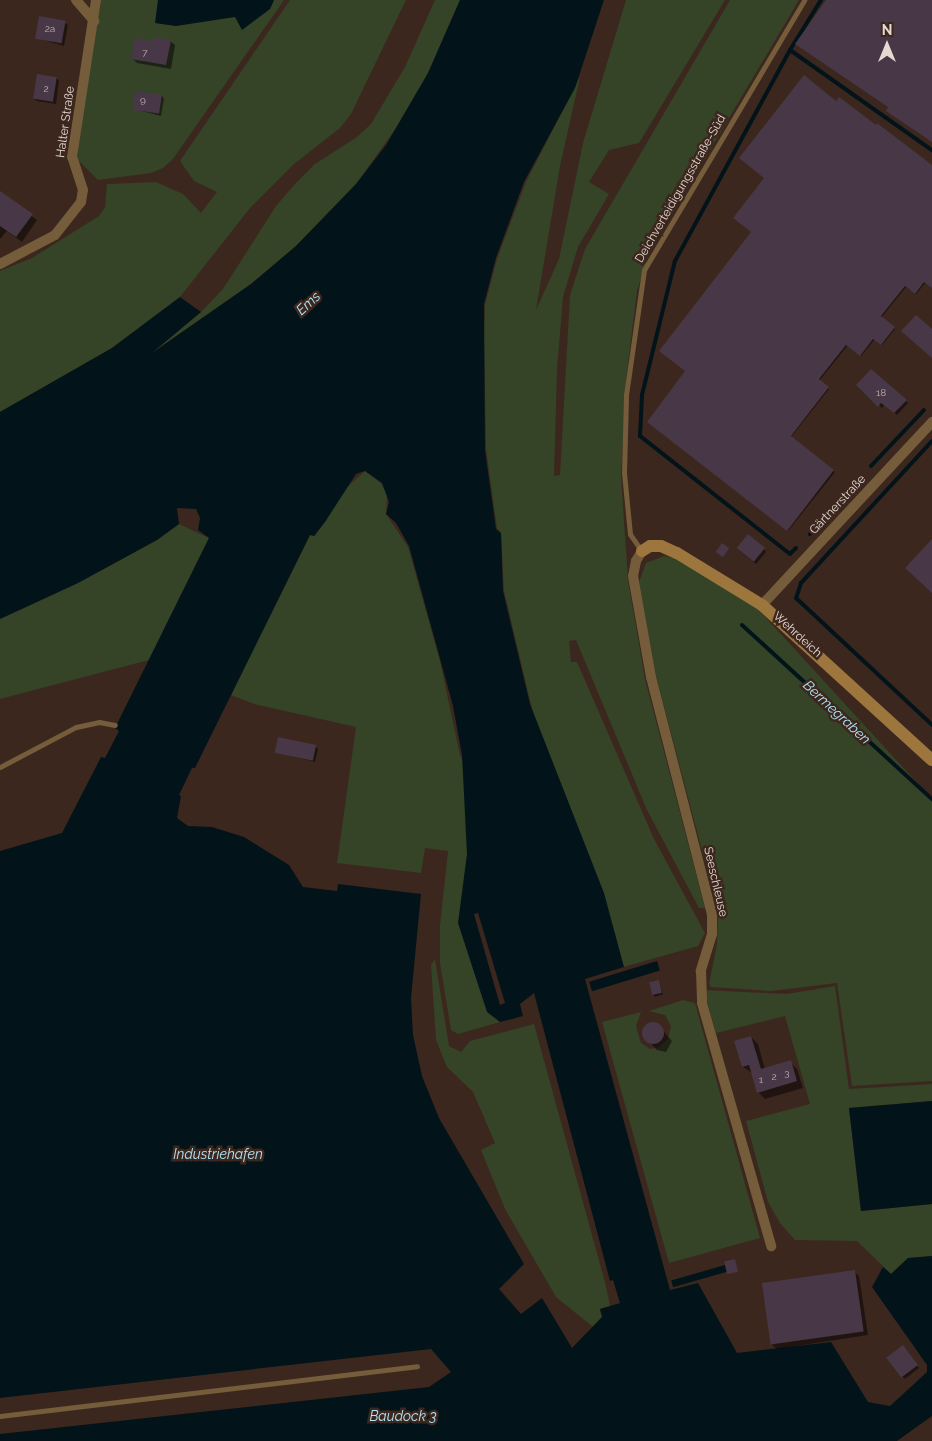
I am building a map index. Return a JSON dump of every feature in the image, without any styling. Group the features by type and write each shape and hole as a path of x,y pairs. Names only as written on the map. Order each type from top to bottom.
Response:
{"street":[{"path":"76,0 94,21"},
{"name":"Halter Straße","path":"0,264 55,235 80,202 83,190 72,157 96,0"},
{"name":"Gärtnerstraße","path":"762,605 932,422"},
{"name":"Wehrdeich","path":"642,551 650,546 661,546 677,553 762,605 932,760"},
{"name":"Seeschleuse","path":"642,551 636,561 633,576 651,677 712,915 712,934 701,971 702,1003 771,1246"}],"lane":[{"name":"Deichverteidigungsstraße-Süd","path":"642,551 630,534 624,474 626,395 644,270 804,0"},
{"path":"0,767 76,727 98,722 115,725"},
{"path":"0,1416 417,1366"}],"green space":[{"path":"101,0 158,0 156,23 176,26 270,9 274,0 284,0 173,159 163,168 151,173 98,180 78,160 78,139"},
{"path":"290,0 406,0 351,114 340,128 294,164 250,208 180,297 112,348 0,412 0,271 32,258 99,216 105,207 107,184 156,182 183,194 201,213 217,192 194,181 180,161"},
{"path":"435,0 460,0 428,73 406,114 356,184 296,246 251,284 146,357 201,312 223,289 276,206 295,184 315,164 357,137 371,124 405,67"},
{"path":"626,0 725,0 639,143 609,150 589,182 609,194 578,247 563,297 557,370 554,476 560,475 570,295 585,249 730,0 799,0 648,255 637,291 627,372 621,476 628,580 645,679 705,908 699,908 647,810 576,640 569,641 571,662 577,662 654,839 705,933 698,946 616,969 557,814 504,591 501,534 497,528 486,449 484,339 485,305 497,259 526,182 580,77 560,166 536,310 559,259 583,143"},
{"path":"365,471 381,483 387,494 386,514 408,547 440,661 460,755 473,784 472,933 500,1022 458,1034 451,1030 440,963 440,926 448,851 425,848 421,873 337,863 356,727 254,704 231,695 310,535 315,536 345,489"},
{"path":"179,524 209,538 149,660 0,699 0,619 78,583 157,540"},
{"path":"664,556 678,559 757,608 932,799 932,1081 852,1086 837,983 771,991 711,987 709,984 717,944 718,911 656,676 639,582 646,563"},
{"path":"435,959 449,1046 461,1052 470,1041 534,1024 610,1306 600,1309 602,1317 593,1327 556,1297 505,1209 481,1150 495,1143 473,1092 447,1067 436,1040 431,965"},
{"path":"835,986 849,1089 932,1084 932,1101 849,1108 861,1211 932,1204 932,1256 908,1258 891,1274 857,1241 795,1240 780,1223 768,1202 746,1121 810,1104 785,1016 716,1033 704,990 787,994"},
{"path":"683,1000 695,1003 760,1238 669,1263 602,1022 641,1012 636,1026 641,1043 650,1049 658,1048 668,1039 671,1026 665,1015 649,1011"}],"water":[{"path":"158,0 274,0 270,9 242,30 235,17 176,26 155,23"},
{"path":"460,0 604,0 575,88 524,182 496,258 484,304 485,450 496,529 501,533 503,591 530,704 604,893 624,967 585,979 670,1290 698,1283 737,1353 831,1342 868,1402 890,1406 927,1372 927,1365 872,1287 883,1267 891,1274 908,1258 932,1256 932,1416 897,1441 0,1441 0,1434 429,1387 451,1372 431,1349 0,1398 0,851 62,833 101,757 105,758 119,731 115,728 209,538 198,530 200,518 196,509 177,508 179,524 157,540 78,583 0,619 0,412 112,348 180,297 201,312 152,353 251,284 296,246 356,184 386,145 428,73","holes":["365,471 382,483 389,502 386,514 396,523 409,546 453,706 462,755 467,854 458,923 487,1012 500,1022 523,1016 520,1004 534,993 610,1281 613,1280 620,1303 600,1309 602,1317 572,1348 542,1298 521,1314 499,1289 524,1264 439,1118 422,1076 413,1035 411,998 421,894 338,884 337,891 303,887 289,865 244,837 212,827 188,826 177,818 181,796 179,795 192,768 195,768 310,535 314,536 325,522 356,474"]},
{"path":"657,961 660,971 592,991 589,982"},
{"path":"932,1101 932,1204 861,1211 849,1108"},
{"path":"725,1265 727,1272 673,1287 671,1280"}],"pier":[{"path":"478,913 505,1003 500,1005 474,914"}],"building":[{"path":"826,0 932,0 932,142 886,111 888,107 795,44"},
{"path":"39,16 66,21 62,43 35,39"},
{"path":"155,37 171,40 166,65 131,59 135,38 154,41"},
{"path":"37,74 57,77 53,102 33,99"},
{"path":"804,75 836,101 839,97 932,165 932,288 924,282 915,294 905,286 881,316 895,327 881,345 873,339 860,356 846,345 819,379 829,387 791,436 834,470 787,531 647,422 685,371 659,351 751,232 733,218 764,178 739,158"},
{"path":"135,91 162,95 159,114 132,110"},
{"path":"0,191 33,214 16,237 0,226"},
{"path":"916,315 932,329 932,358 901,331"},
{"path":"871,369 907,400 894,413 881,403 878,407 856,385"},
{"path":"748,534 765,548 754,562 737,548"},
{"path":"932,539 932,593 905,568"},
{"path":"722,543 729,548 723,557 716,552"},
{"path":"278,737 316,745 313,761 275,753"},
{"path":"659,980 662,993 652,995 649,982"},
{"path":"653,1022 663,1029 664,1033 657,1043 653,1044 643,1037 642,1033 649,1023"},
{"path":"751,1036 761,1069 791,1060 797,1081 757,1093 749,1065 742,1067 734,1041"},
{"path":"735,1259 738,1272 727,1274 724,1261"},
{"path":"855,1270 864,1331 771,1344 762,1283"},
{"path":"903,1345 918,1365 901,1378 886,1358"}],"waterway":[{"path":"796,548 790,554 640,436 642,395 675,261 790,50 821,0"},
{"path":"790,50 932,150"},
{"path":"871,466 924,410"},
{"path":"932,441 801,583 796,598 932,725"},
{"path":"810,534 831,510"},
{"name":"Bermegraben","path":"742,625 932,799"}],"water label":[{"name":"Ems","path":"308,303"},
{"name":"Industriehafen","path":"218,1154"},
{"name":"Baudock 3","path":"403,1416"}]}
